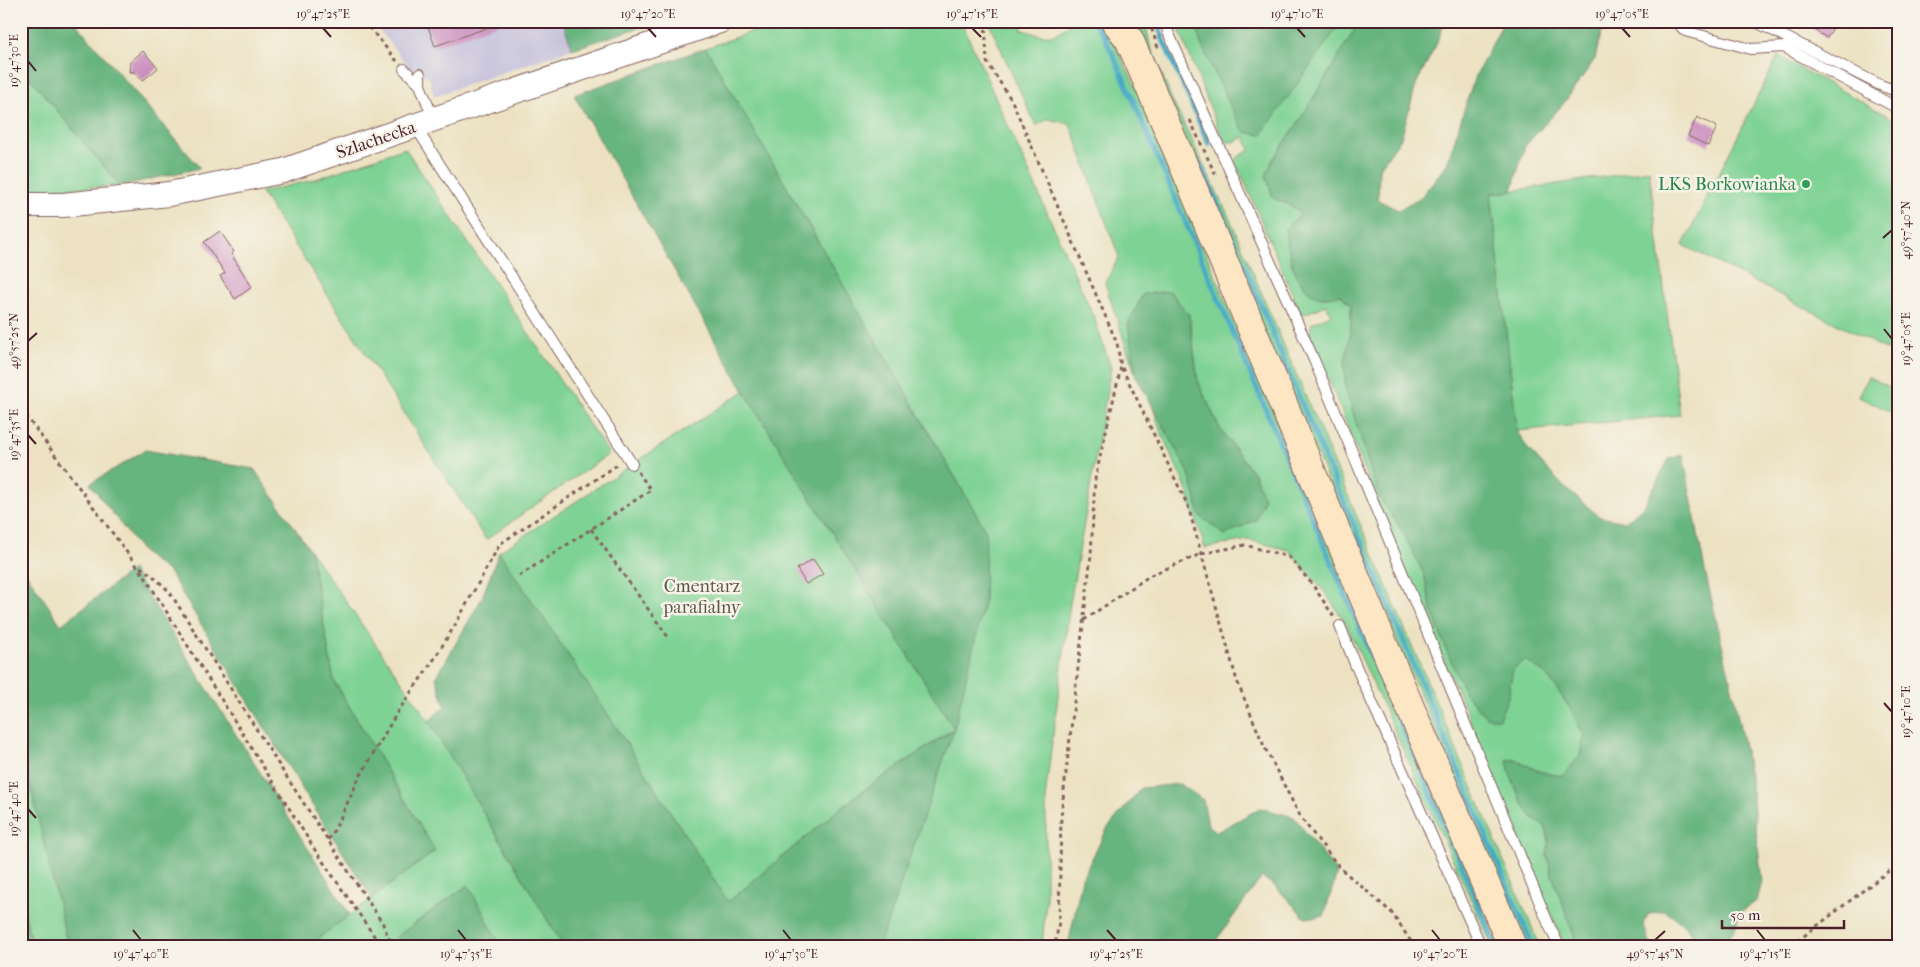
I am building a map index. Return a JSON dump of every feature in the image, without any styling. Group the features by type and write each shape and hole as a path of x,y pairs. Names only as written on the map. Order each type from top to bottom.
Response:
{"main road":[{"path":"1123,27 1185,169 1395,672 1512,946"}],"street":[{"name":"Szlachecka","path":"21,205 63,205 169,194 283,172 720,21"}],"lane":[{"path":"1166,21 1172,41 1314,360 1406,586 1559,946"},
{"path":"1676,21 1686,31 1751,49 1784,46 1899,110"},
{"path":"1754,21 1899,92"},
{"path":"404,70 420,85"},
{"path":"420,74 424,123 630,460"},
{"path":"1340,626 1354,664 1481,946"}],"path":[{"path":"364,21 404,70"},
{"path":"985,21 987,62 1012,101 1117,342 1122,367 1188,506 1237,681 1264,746 1301,818 1340,868 1392,912 1414,946"},
{"path":"1055,946 1059,922 1061,816 1091,555 1095,479 1122,367"},
{"path":"21,409 138,566 315,850 381,946"},
{"path":"328,840 358,780 398,711 433,661 455,625 500,544 630,460 651,490 519,576"},
{"path":"591,530 668,637"},
{"path":"1084,620 1151,575 1201,554 1245,545 1289,557 1312,584 1340,626"},
{"path":"138,566 152,574 169,591 284,773 383,924 392,946"},
{"path":"1791,946 1899,863"}],"shaded area":[{"path":"372,21 563,21 572,49 434,96 429,77 412,71"}],"green space":[{"path":"21,21 74,21 200,168 120,186 21,67"},
{"path":"563,21 660,21 572,49"},
{"name":"Cmentarz parafialny","path":"782,21 961,21 1094,317 1111,368 1070,604 1046,789 1046,901 1042,946 879,946 953,729 854,797 728,902 609,716 499,552 744,391 954,728 986,531 706,48"},
{"path":"988,21 1024,21 1021,29 1042,35 1054,34 1072,21 1104,22 1150,115 1242,342 1263,387 1500,946 1492,946 1346,624 1326,594 1289,550 1248,540 1205,548 1185,485 1162,435 1151,402 1189,473 1200,516 1255,475 1220,429 1198,382 1189,315 1128,324 1136,376 1105,283 1119,257 1070,124 1048,119 1036,126"},
{"path":"1137,21 1145,21 1150,45 1172,100 1230,219 1540,946 1528,946 1150,66"},
{"path":"1192,21 1200,21 1316,56 1342,21 1354,21 1355,29 1300,120 1272,161 1273,198 1292,206 1300,212 1298,218 1285,229 1292,266 1321,297 1341,295 1351,306 1351,331 1344,366 1346,390 1379,496 1401,529 1424,574 1432,611 1448,654 1508,697 1513,669 1525,660 1547,675 1570,708 1584,735 1580,756 1563,776 1541,772 1518,761 1507,760 1532,817 1545,826 1549,840 1547,855 1552,875 1578,946 1565,946 1394,543 1309,334 1312,323 1331,315 1326,305 1305,314 1300,312 1242,176 1234,163 1238,157 1250,150 1245,137 1235,142 1227,142 1221,135 1180,31 1183,25"},
{"path":"1196,21 1342,21 1261,135 1245,132 1235,116 1200,42"},
{"path":"1354,21 1445,21 1436,45 1417,82 1401,138 1379,169 1378,200 1398,210 1421,197 1447,164 1474,79 1504,21 1604,21 1595,59 1564,103 1525,146 1512,191 1491,194 1517,431 1528,449 1564,487 1600,517 1625,522 1644,506 1669,459 1683,455 1705,571 1750,776 1762,882 1757,901 1740,912 1735,929 1721,946 1696,946 1687,927 1665,911 1649,913 1643,924 1651,946 1578,946 1552,875 1547,855 1549,840 1545,826 1528,812 1513,781 1507,760 1518,761 1541,772 1563,776 1580,756 1584,735 1570,708 1547,675 1525,660 1513,669 1508,697 1499,719 1486,717 1465,693 1432,611 1424,574 1401,529 1379,496 1346,390 1344,366 1351,331 1351,306 1341,295 1321,297 1312,294 1299,279 1288,248 1285,228 1298,218 1300,212 1292,206 1273,198 1266,176 1272,161 1300,120 1355,29"},
{"path":"706,48 986,531 984,603 954,729 744,391 574,95"},
{"name":"LKS Borkowianka","path":"1778,56 1899,122 1899,356 1683,245"},
{"path":"21,67 120,186 24,190 21,186"},
{"path":"405,148 609,454 486,540 261,192 313,180"},
{"path":"1649,170 1680,415 1517,431 1491,194"},
{"path":"1170,291 1189,315 1198,382 1220,429 1255,476 1264,499 1256,520 1225,535 1200,516 1189,473 1136,376 1128,324 1143,294"},
{"path":"1868,376 1899,392 1899,416 1859,396"},
{"path":"145,450 254,469 310,550 334,681 435,851 372,898 309,800 169,572 143,553 90,484"},
{"path":"310,550 429,721 563,946 501,946 468,885 384,946 308,946 435,851 334,681"},
{"path":"499,552 609,716 728,902 854,797 954,729 879,946 563,946 429,721 445,706 436,678 482,598"},
{"path":"21,565 61,625 132,570 350,915 308,946 68,946 21,745"},
{"path":"21,745 68,946 32,946 21,897"},
{"path":"1180,784 1203,800 1208,825 1217,832 1260,808 1294,817 1337,873 1324,916 1305,918 1276,887 1262,877 1212,946 1068,946 1082,878 1107,829 1141,788"},
{"path":"468,885 501,946 400,946 396,937"},
{"path":"21,897 32,946 21,946"}],"building":[{"path":"426,21 501,21 501,23 435,46"},
{"path":"1801,21 1837,21 1827,38"},
{"path":"143,51 158,68 142,81 135,72 129,72 130,62"},
{"path":"1697,117 1717,127 1708,146 1688,136"},
{"path":"220,231 234,252 231,254 252,287 235,299 220,276 225,273 204,242"},
{"path":"813,559 823,574 806,584 797,569"}],"waterway":[{"path":"1093,21 1103,34 1121,72 1496,946"},
{"path":"1157,21 1164,42 1209,144"},
{"path":"1198,161 1219,206 1533,946"}],"place":[{"name":"LKS Borkowianka","path":"1806,184"}]}
